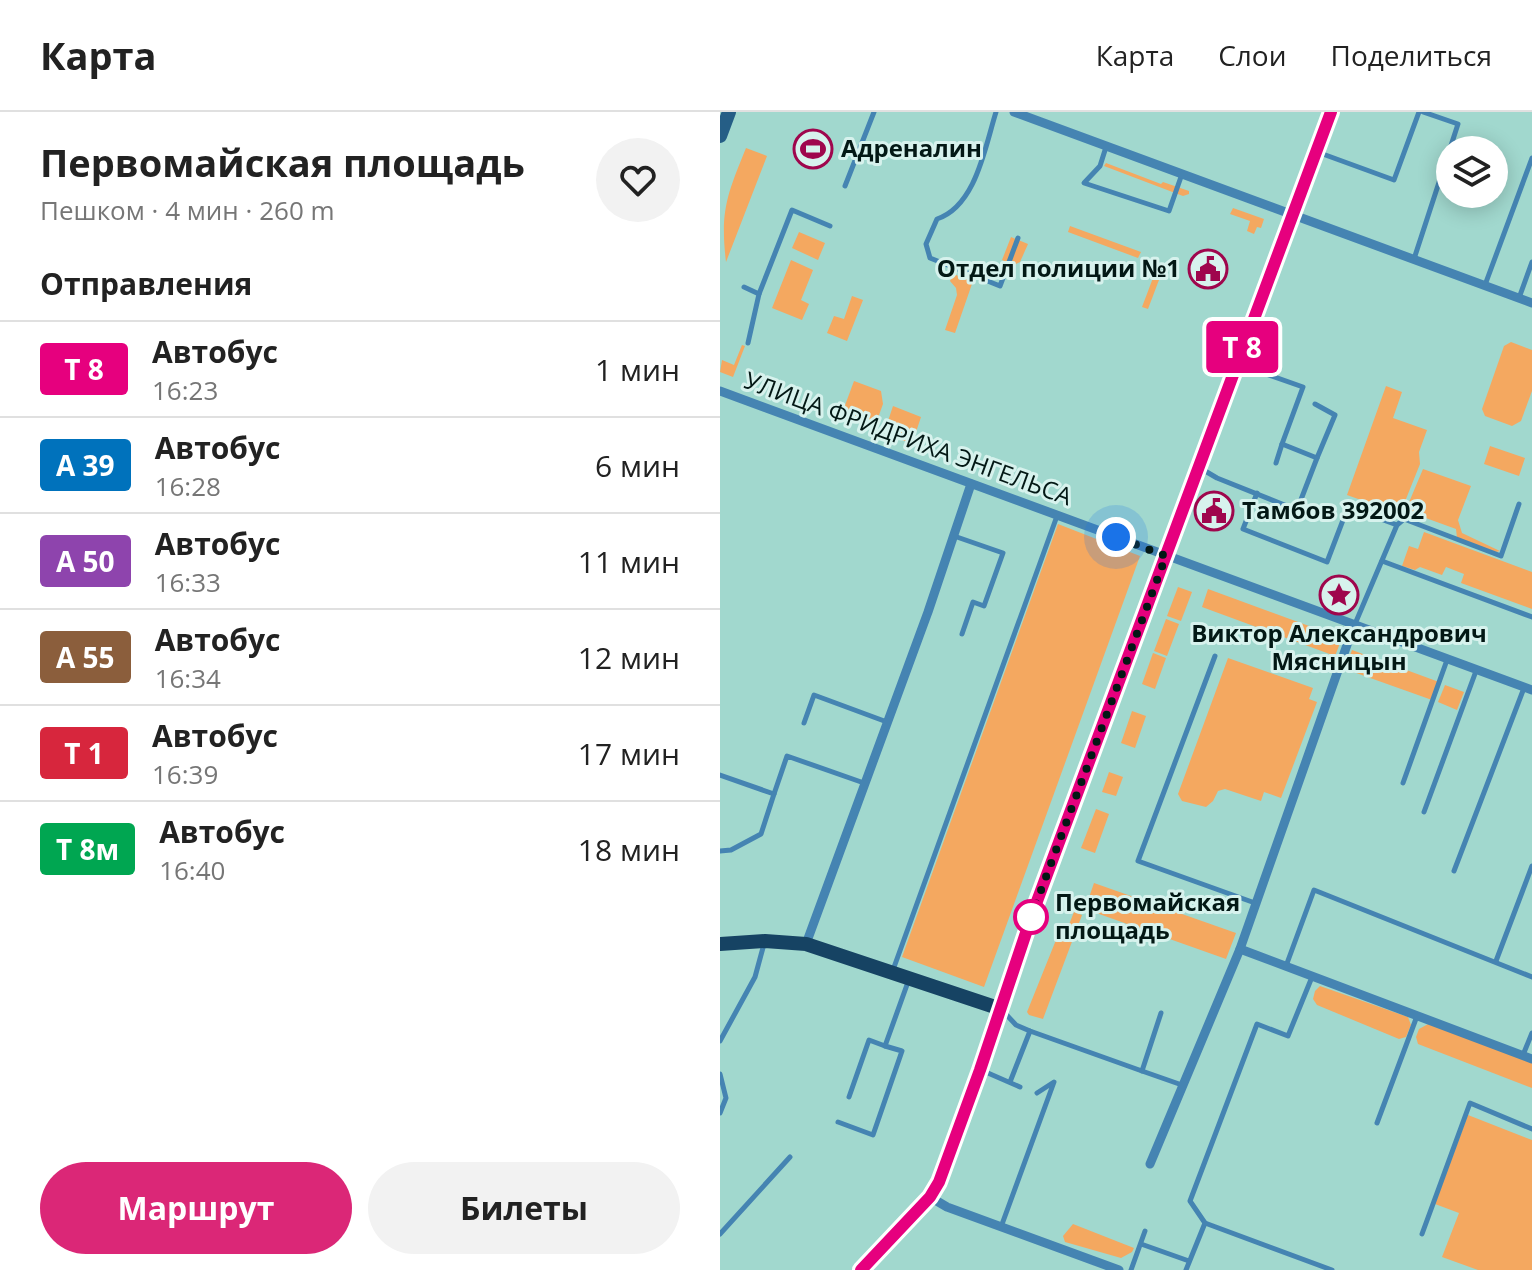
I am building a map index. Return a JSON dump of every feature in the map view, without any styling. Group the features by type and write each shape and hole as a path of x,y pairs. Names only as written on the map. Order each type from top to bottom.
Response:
{"main road":[{"path":"720,136 729,112"},
{"path":"861,1270 930,1197 939,1182 1038,897 1331,112"},
{"path":"720,944 765,941 806,944 1001,1009"}],"street":[{"path":"1014,112 1038,116 1107,146 1532,303"},
{"name":"УЛИЦА ФРИДРИХА ЭНГЕЛЬСА","path":"720,391 1528,689"},
{"path":"806,944 971,484"},
{"path":"1150,1164 1240,949 1354,625"},
{"path":"1240,949 1528,1057"},
{"path":"930,1197 947,1207 1119,1270"}],"lane":[{"path":"845,186 874,112"},
{"path":"996,112 969,188 951,214 937,219 926,244 930,258 1000,286 1018,238"},
{"path":"1316,151 1394,180 1421,112 1458,124 1414,259"},
{"path":"1107,146 1100,166 1084,183 1169,211 1182,174"},
{"path":"1485,286 1532,158"},
{"path":"748,343 759,294 792,210 830,226"},
{"path":"1519,299 1532,262"},
{"path":"744,287 759,294"},
{"path":"1236,363 1303,387 1276,463"},
{"path":"1199,468 1297,510 1335,415 1315,404"},
{"path":"1282,444 1317,458"},
{"path":"1257,493 1243,529 1327,562 1348,507 1397,525"},
{"path":"1354,625 1397,525 1404,519 1501,556 1519,504"},
{"path":"893,971 1057,516"},
{"path":"953,536 1003,553 984,606 973,602 962,634"},
{"path":"1382,561 1532,617"},
{"path":"1215,656 1138,861 1256,904"},
{"path":"1403,783 1448,659"},
{"path":"1424,812 1477,670"},
{"path":"1454,871 1528,689"},
{"path":"804,723 814,695 887,722"},
{"path":"720,851 731,850 761,834 787,756 864,783"},
{"path":"720,775 774,794"},
{"path":"1496,961 1532,866"},
{"path":"1286,966 1314,890 1532,977"},
{"path":"720,1041 755,977 765,941"},
{"path":"1312,976 1288,1036 1257,1024 1190,1201 1205,1223 1332,1270"},
{"path":"885,1046 909,977"},
{"path":"1001,1009 1016,1025 1030,1031 1183,1085"},
{"path":"1142,1071 1161,1013"},
{"path":"1377,1123 1417,1015"},
{"path":"1010,1082 1030,1031"},
{"path":"1528,1057 1532,1033"},
{"path":"838,1122 873,1135 902,1051 869,1040 849,1097"},
{"path":"980,1070 1020,1087"},
{"path":"720,1074 726,1098 720,1113"},
{"path":"1001,1227 1054,1082 1037,1093"},
{"path":"1422,1234 1470,1103 1532,1129"},
{"path":"720,1234 790,1157"},
{"path":"1186,1270 1205,1223"},
{"path":"1131,1270 1145,1231"},
{"path":"1141,1244 1189,1261"}],"shaded area":[{"path":"746,148 767,156 726,262 724,229 727,204"},
{"path":"1106,163 1189,191 1189,194 1183,196 1104,166"},
{"path":"1233,208 1264,219 1261,228 1257,227 1254,234 1247,231 1250,221 1230,214"},
{"path":"1070,226 1141,252 1138,258 1068,232"},
{"path":"799,232 825,243 818,260 792,248"},
{"path":"1011,237 1028,244 1020,262 1014,265 1002,260"},
{"path":"791,260 813,270 801,300 809,304 802,320 772,308"},
{"path":"1156,270 1162,272 1148,309 1142,307"},
{"path":"953,274 973,281 955,333 945,330 957,295 950,281"},
{"path":"852,296 863,300 847,341 827,333 834,316 844,319"},
{"path":"1511,342 1532,350 1532,391 1521,421 1512,426 1485,416 1482,409 1504,346"},
{"path":"742,345 745,346 733,377 720,372 722,360 734,365"},
{"path":"854,381 881,391 883,404 874,429 841,416"},
{"path":"1386,386 1402,392 1393,418 1427,430 1419,452 1420,464 1400,514 1347,495"},
{"path":"893,406 921,417 912,444 884,433"},
{"path":"1490,446 1525,458 1519,476 1484,464"},
{"path":"1423,469 1471,486 1458,520 1462,533 1500,551 1457,538 1456,529 1412,513 1402,519"},
{"path":"1058,524 1140,556 984,987 902,957"},
{"path":"1424,532 1532,572 1532,609 1461,583 1464,574 1446,567 1442,575 1420,567 1415,570 1402,566 1409,546 1418,549"},
{"path":"1178,587 1192,592 1181,621 1167,616"},
{"path":"1208,589 1342,638 1335,656 1202,607"},
{"path":"1166,619 1179,624 1167,656 1154,651"},
{"path":"1352,650 1439,682 1432,700 1345,669"},
{"path":"1153,653 1166,658 1155,689 1142,684"},
{"path":"1228,658 1313,688 1309,699 1317,702 1281,798 1264,792 1261,801 1225,789 1218,791 1206,807 1182,801 1178,794"},
{"path":"1445,685 1464,692 1457,710 1438,702"},
{"path":"1132,711 1146,716 1135,748 1121,743"},
{"path":"1109,772 1123,777 1116,796 1102,792"},
{"path":"1096,809 1109,814 1095,853 1081,848"},
{"path":"1094,883 1236,933 1226,959 1085,909"},
{"path":"1074,912 1082,915 1043,1019 1029,1015 1027,1012 1058,935 1064,937"},
{"path":"1320,986 1408,1017 1411,1025 1406,1037 1399,1039 1317,1005 1313,999"},
{"path":"1430,1023 1532,1061 1532,1088 1418,1044 1416,1037 1419,1029"},
{"path":"1468,1115 1532,1140 1532,1270 1478,1270 1442,1257 1459,1213 1435,1204"},
{"path":"1073,1224 1134,1248 1121,1258 1065,1242 1063,1236"}],"bus line":[{"path":"861,1270 930,1197 939,1182 1033,912 1331,112"}],"place":[{"name":"Адреналин","path":"813,149"},
{"name":"Отдел полиции №1","path":"1208,269"},
{"name":"Тамбов 392002","path":"1214,511"},
{"name":"Виктор Александрович Мясницын","path":"1339,595"},
{"name":"Первомайская площадь","path":"1031,917"}],"route":[{"path":"1031,917 1166,556 1116,537"}]}
